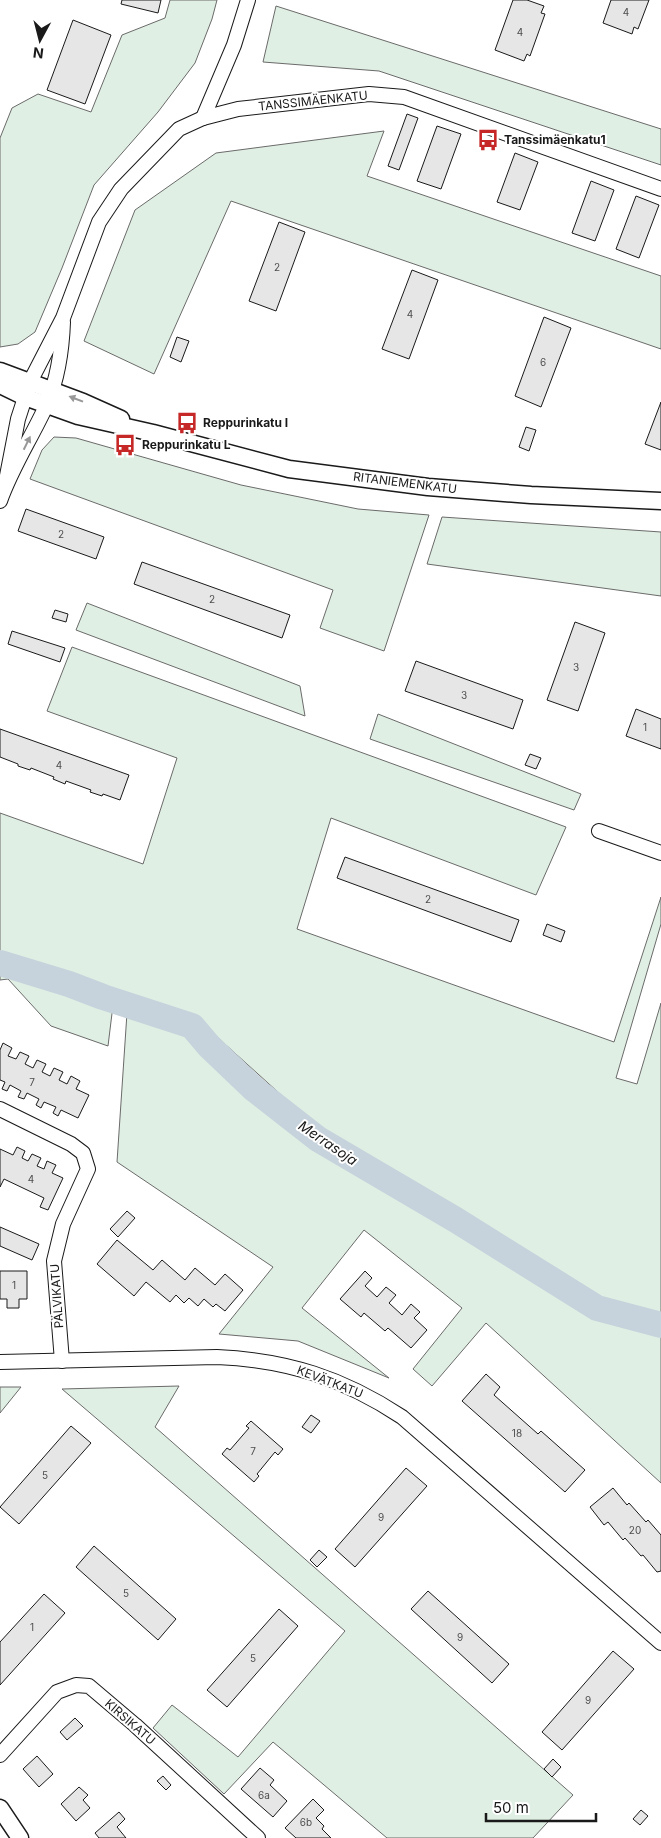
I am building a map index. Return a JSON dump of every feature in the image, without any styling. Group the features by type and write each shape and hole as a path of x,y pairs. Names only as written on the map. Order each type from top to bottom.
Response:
{"street":[{"path":"203,118 234,45 248,0"},
{"name":"TANSSIMÄENKATU","path":"5,486 12,446 28,390 63,318 99,222 121,189 179,129 203,118 238,109 369,94 404,97 661,189"},
{"name":"TANSSIMÄENKATU","path":"5,486 49,397 59,367 63,318"},
{"name":"RITANIEMENKATU","path":"0,372 28,390"},
{"name":"RITANIEMENKATU","path":"0,385 28,390 49,397 83,402 153,433 222,453 298,470 447,488 532,495 661,501"},
{"path":"0,501 5,486"},
{"path":"599,831 661,853"},
{"name":"PÄLVIKATU","path":"0,1109 71,1144 84,1153 88,1169 63,1224 54,1261 62,1361"},
{"name":"KEVÄTKATU","path":"0,1362 244,1358 280,1364 347,1386 402,1417 661,1643"},
{"name":"KIRSIKATU","path":"0,1755 57,1692 76,1685 88,1686 136,1725 258,1838"},
{"path":"0,1808 20,1838"}],"green space":[{"path":"170,0 217,0 212,19 195,63 158,112 94,185 35,332 18,344 0,347 0,138 12,108 38,94 91,112 122,35 165,18"},
{"path":"276,6 661,129 661,165 379,71 263,62"},
{"path":"384,131 367,176 661,276 661,349 231,201 154,374 84,341 135,210 216,153"},
{"path":"54,437 76,438 241,485 358,509 429,515 384,651 320,628 333,590 30,479 42,450"},
{"path":"442,517 661,532 661,596 427,564"},
{"path":"87,603 300,686 305,716 76,630"},
{"path":"72,647 566,827 536,895 331,818 297,929 614,1042 661,897 661,924 616,1078 637,1084 661,1003 661,1314 599,1298 321,1131 195,1017 115,989 108,1046 51,1026 8,979 0,980 0,813 143,864 177,758 47,711"},
{"path":"378,714 581,794 574,810 370,739"},
{"path":"127,1013 188,1033 283,1122 314,1147 596,1315 661,1334 661,1483 486,1323 432,1386 413,1369 462,1308 364,1230 302,1308 389,1378 298,1341 219,1334 273,1267 117,1162"},
{"path":"179,1386 155,1427 573,1795 533,1838 387,1838 273,1742 224,1794 153,1728 172,1705 238,1757 345,1631 62,1389"},
{"path":"0,1387 21,1387 0,1413"}],"building":[{"path":"122,0 161,0 158,13 121,4"},
{"path":"513,0 527,0 544,6 541,13 545,14 530,56 527,54 524,61 495,50"},
{"path":"611,0 649,0 638,29 634,27 632,34 603,23"},
{"path":"73,20 111,35 85,104 47,90"},
{"path":"407,114 418,118 399,170 388,166"},
{"path":"437,126 461,134 441,189 417,181"},
{"path":"515,153 538,162 520,210 497,202"},
{"path":"591,181 614,190 595,241 572,233"},
{"path":"636,196 659,205 639,258 616,249"},
{"path":"279,222 305,232 276,311 249,301"},
{"path":"412,270 438,280 409,359 382,349"},
{"path":"544,317 571,328 541,407 515,396"},
{"path":"177,337 189,341 181,362 170,357"},
{"path":"661,402 661,450 645,444"},
{"path":"526,427 536,430 529,451 519,447"},
{"path":"26,509 104,537 96,559 18,531"},
{"path":"142,562 290,615 282,638 134,584"},
{"path":"55,610 68,614 66,622 52,618"},
{"path":"575,622 605,633 578,711 547,700"},
{"path":"12,631 65,648 60,662 8,644"},
{"path":"416,661 523,700 513,729 405,691"},
{"path":"636,709 661,719 661,749 626,736"},
{"path":"0,729 129,775 120,800 90,792 91,790 66,781 65,784 53,779 54,777 31,768 30,770 18,766 18,764 0,757"},
{"path":"530,754 541,758 536,769 525,765"},
{"path":"345,857 519,920 511,942 337,878"},
{"path":"547,924 565,931 561,942 543,935"},
{"path":"3,1043 12,1048 8,1056 16,1059 20,1052 29,1056 25,1064 33,1068 37,1060 46,1064 42,1072 50,1076 54,1068 63,1072 59,1080 67,1084 71,1076 80,1081 76,1089 89,1095 78,1118 61,1110 58,1116 53,1113 56,1107 44,1102 41,1108 36,1105 39,1099 27,1093 24,1099 18,1097 21,1091 10,1085 7,1091 2,1089 5,1082 0,1080 0,1050"},
{"path":"17,1147 25,1151 22,1158 28,1161 32,1154 41,1158 37,1166 44,1169 47,1161 56,1165 52,1173 63,1178 48,1210 40,1207 44,1198 4,1179 0,1187 0,1149 13,1155"},
{"path":"127,1211 135,1218 118,1237 110,1229"},
{"path":"0,1227 39,1244 32,1260 0,1246"},
{"path":"117,1240 153,1270 162,1260 185,1280 195,1268 215,1285 225,1274 243,1290 225,1311 216,1304 213,1307 204,1299 198,1306 189,1298 184,1303 176,1295 170,1302 146,1282 134,1296 97,1264"},
{"path":"0,1271 27,1271 27,1299 19,1299 19,1308 7,1308 7,1299 0,1299"},
{"path":"365,1271 372,1278 365,1286 377,1297 386,1287 396,1295 389,1303 402,1315 411,1304 420,1312 414,1318 427,1330 411,1348 388,1328 385,1331 364,1313 361,1317 340,1299"},
{"path":"486,1374 500,1387 494,1395 538,1434 541,1431 585,1470 565,1492 462,1401"},
{"path":"311,1415 320,1421 311,1433 302,1427"},
{"path":"251,1421 283,1449 278,1455 275,1452 257,1474 259,1476 254,1482 222,1454 227,1448 230,1450 249,1428 246,1426"},
{"path":"71,1426 91,1443 19,1524 0,1507"},
{"path":"406,1468 427,1486 355,1567 335,1549"},
{"path":"613,1488 627,1505 629,1503 661,1535 661,1571 657,1572 643,1555 641,1556 625,1538 623,1540 608,1522 604,1525 590,1507"},
{"path":"94,1546 176,1619 158,1640 76,1567"},
{"path":"319,1550 327,1557 317,1567 310,1560"},
{"path":"428,1591 509,1664 492,1683 411,1609"},
{"path":"44,1594 65,1613 0,1685 0,1642"},
{"path":"279,1609 298,1626 227,1707 207,1690"},
{"path":"613,1651 634,1669 562,1750 542,1732"},
{"path":"75,1718 83,1726 67,1740 60,1732"},
{"path":"37,1756 53,1774 39,1787 23,1769"},
{"path":"553,1759 561,1767 552,1777 544,1769"},
{"path":"260,1768 274,1780 270,1785 287,1801 273,1817 241,1789"},
{"path":"163,1776 171,1785 166,1790 157,1781"},
{"path":"79,1787 88,1795 83,1800 90,1808 76,1821 61,1804"},
{"path":"313,1799 324,1810 316,1818 324,1826 322,1829 331,1838 296,1838 285,1828"},
{"path":"641,1810 648,1816 640,1825 633,1819"},
{"path":"119,1812 125,1819 117,1827 126,1838 99,1838 95,1833"}],"waterway":[{"name":"Merrasoja","path":"0,963 69,984 192,1026 209,1046 254,1089 318,1139 456,1220 597,1308 661,1325"}],"place":[{"name":"Tanssimäenkatu1","path":"488,140"},
{"name":"Reppurinkatu I","path":"187,423"},
{"name":"Reppurinkatu L","path":"125,445"}]}
